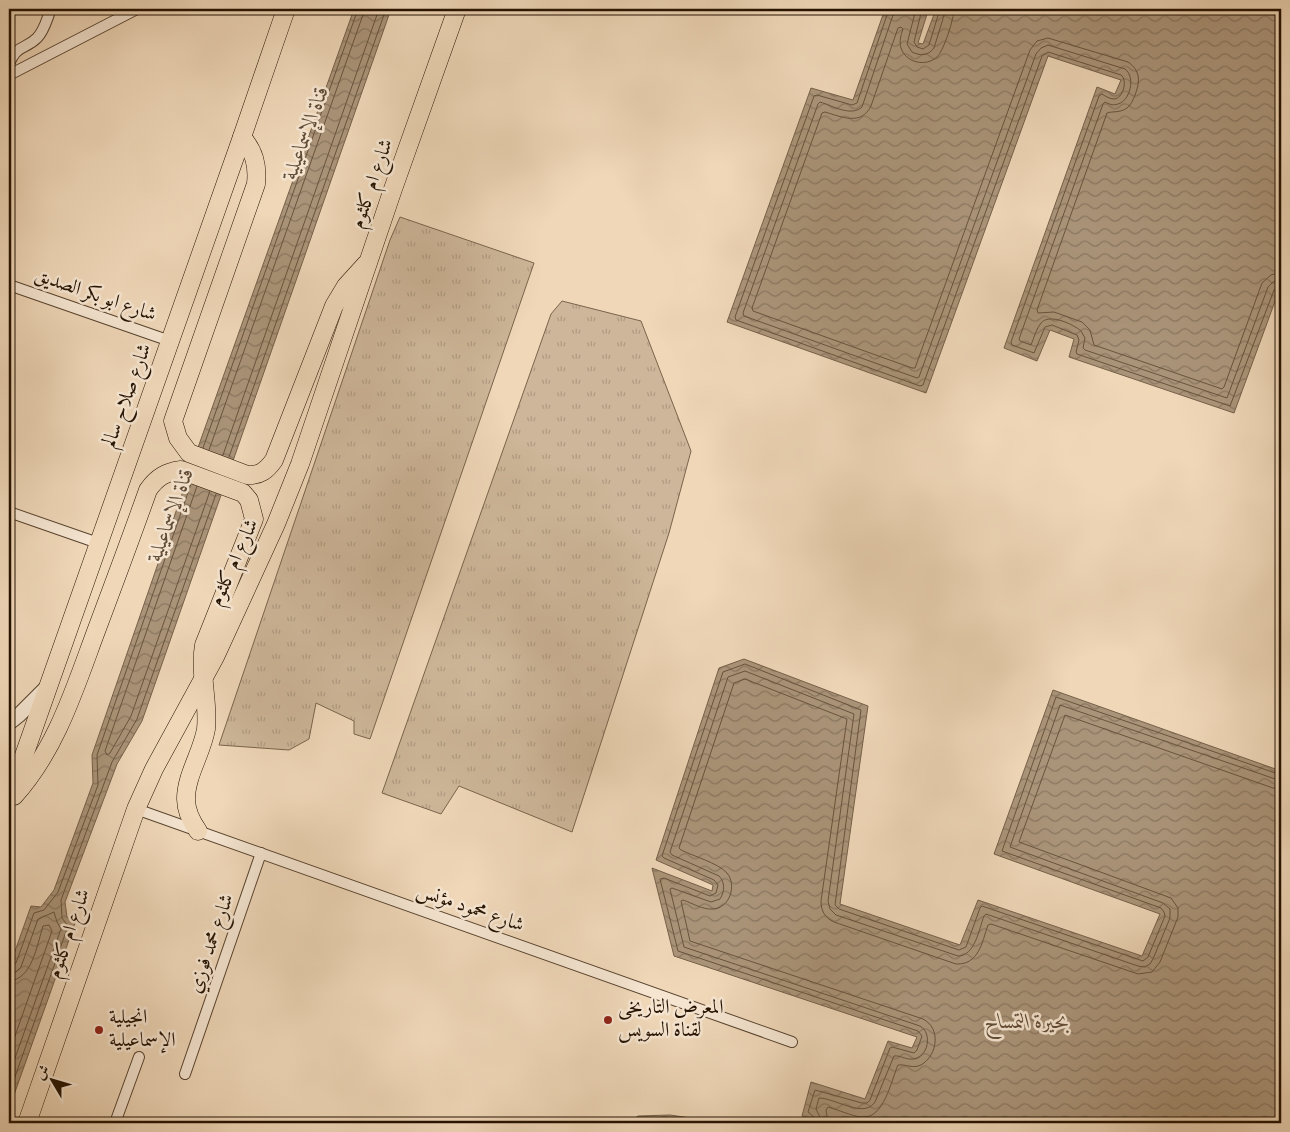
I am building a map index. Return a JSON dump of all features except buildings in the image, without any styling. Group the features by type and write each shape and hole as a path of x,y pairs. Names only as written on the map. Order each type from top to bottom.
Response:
{"highway":[{"name":"شارع صلاح سالم","path":"9,800 286,9"},
{"name":"شارع ام كلثوم","path":"27,1123 136,809 154,770 233,620 276,524 300,464 393,189 458,9"},
{"path":"242,136 253,152 256,162 256,184 173,421 178,438 189,453 247,475 261,473 269,468 274,460 334,306 353,277 370,261"},
{"path":"9,800 24,785 39,765 60,725 148,490 162,475 171,471 181,470 243,493 249,500 254,519 208,632 202,655 207,703 205,732 187,790 186,801 192,822 198,831"}],"street":[{"path":"9,64 17,50 30,44 40,35 51,9"},
{"path":"9,75 137,9"},
{"name":"شارع ابو بكر الصديق","path":"9,285 170,341"},
{"path":"9,512 98,543"},
{"path":"9,723 31,705 50,684"},
{"name":"شارع محمود مؤنس","path":"136,809 792,1042"},
{"name":"شارع محمد فوزي","path":"185,1074 261,853"},
{"path":"115,1123 139,1057"}],"green space":[{"path":"400,217 534,263 370,739 354,734 354,721 316,703 309,739 289,750 219,745 390,240"},
{"path":"562,301 641,321 691,451 669,533 572,832 459,786 441,814 382,793 551,314"}],"water":[{"path":"354,9 391,9 142,721 117,764 65,902 67,917 75,923 9,1109 9,968 31,906 41,907 54,890 93,783 92,755 201,439"},
{"path":"885,9 922,9 928,11 918,43 923,44 936,9 1281,9 1281,285 1234,413 1069,357 1074,339 1050,330 1037,361 1004,348 1097,87 1115,94 1121,80 1048,56 926,393 727,322 811,88 853,100"},
{"name":"بحيرة التمساح","path":"744,659 868,706 840,904 960,945 978,900 1142,956 1160,914 994,854 1053,690 1281,771 1281,1123 808,1123 810,1119 802,1116 811,1082 865,1099 888,1041 912,1048 917,1037 674,956 652,868 712,891 713,885 656,860 719,668"},
{"path":"670,1115 725,1123 628,1123 638,1116"}],"place":[{"name":"المعرض التاريخى لقناة السويس","path":"608,1020"},
{"name":"انجيلية الإسماعيلية","path":"99,1030"}],"water label":[{"name":"قناة الإسماعيلية","path":"307,133"},
{"name":"قناة الإسماعيلية","path":"172,515"}]}
